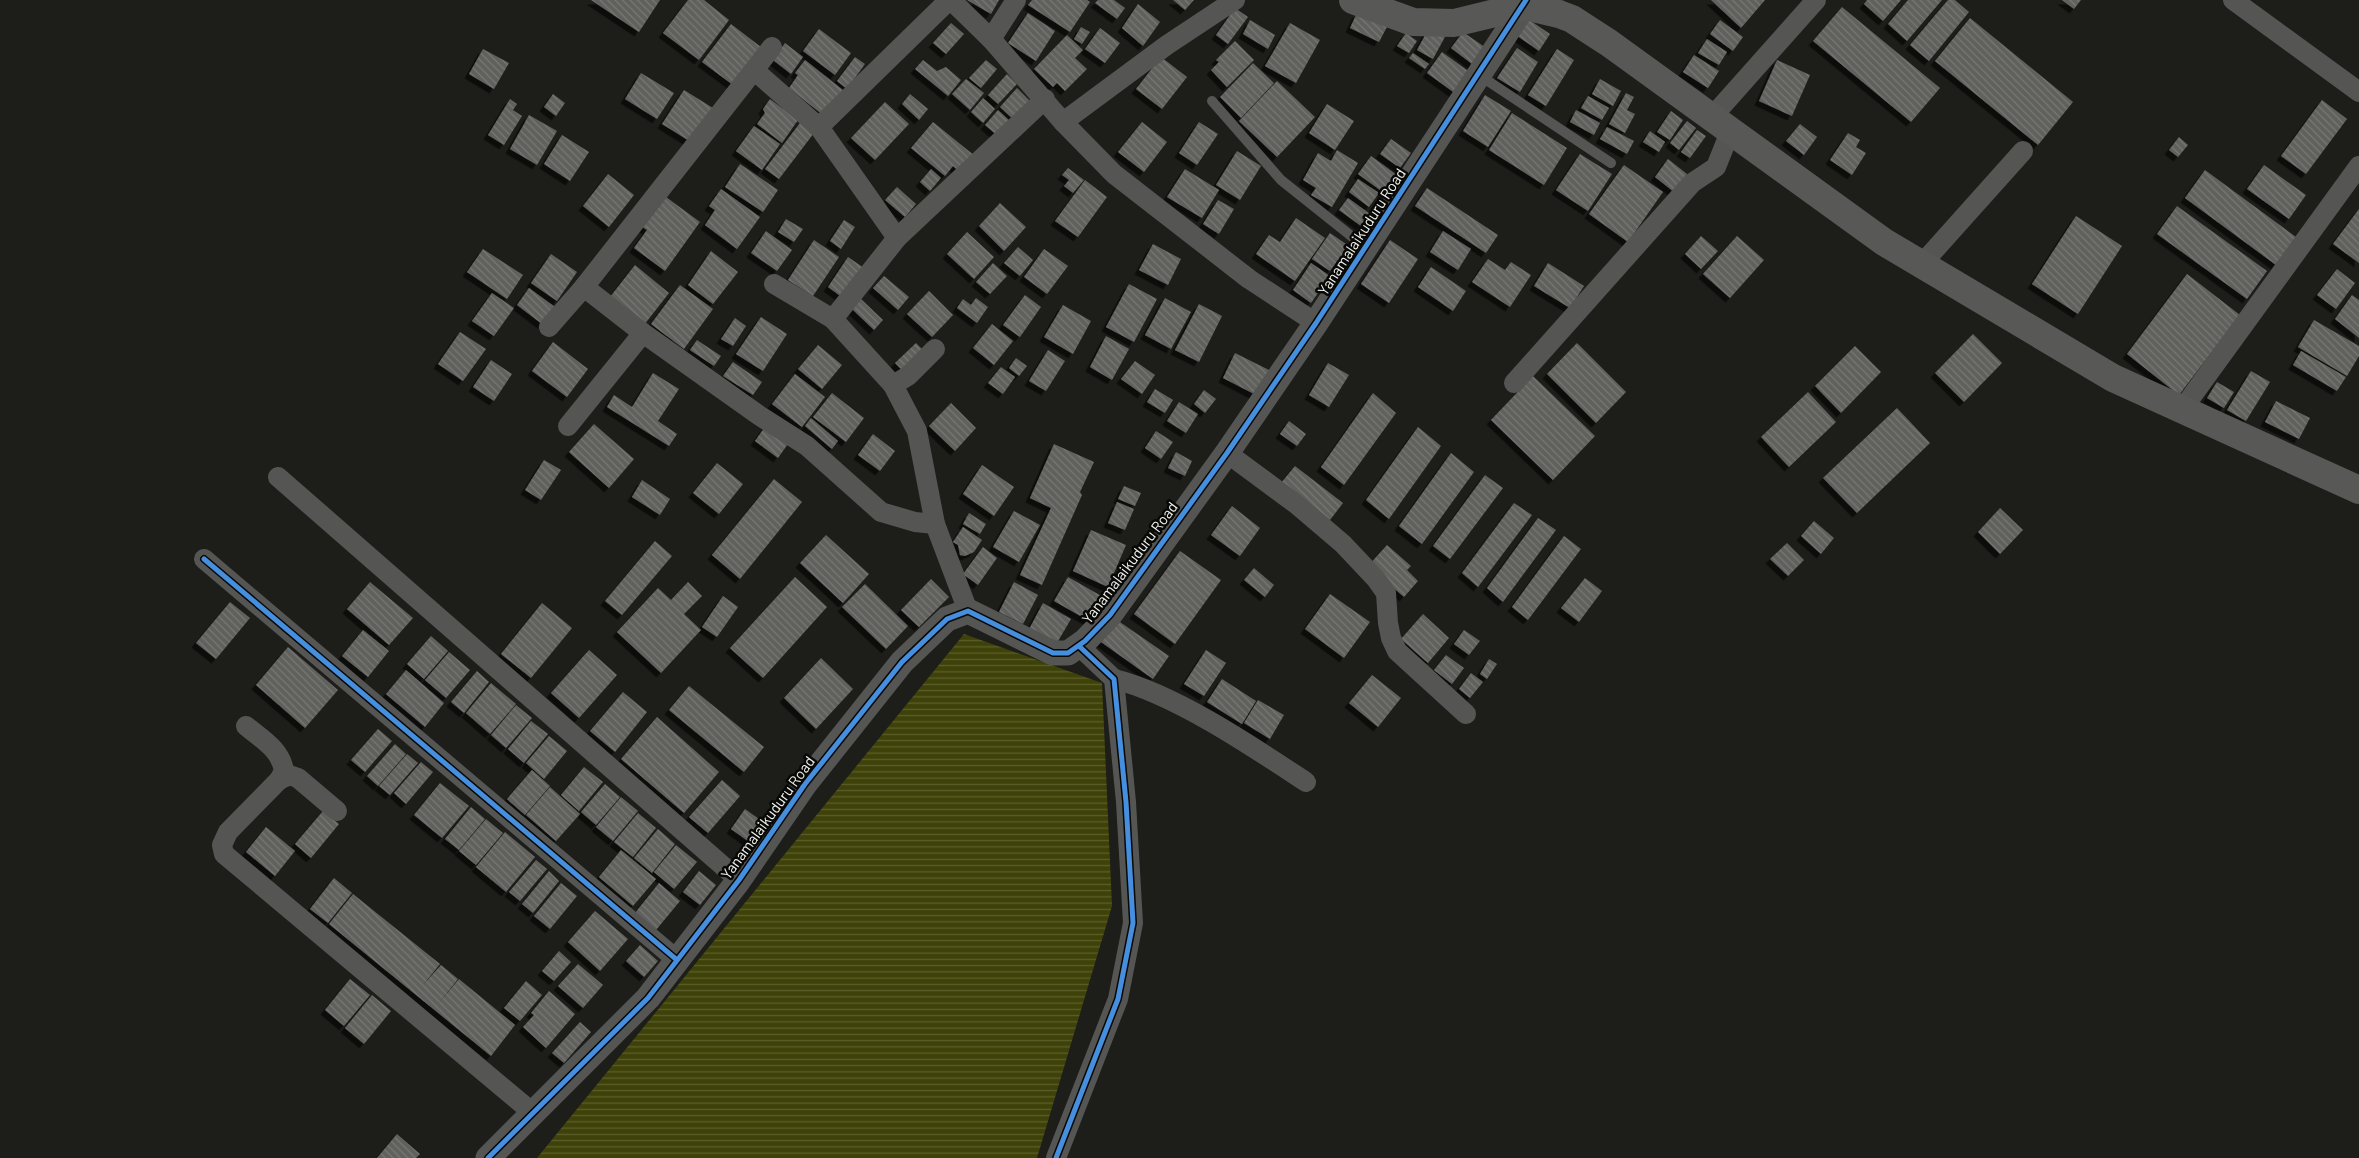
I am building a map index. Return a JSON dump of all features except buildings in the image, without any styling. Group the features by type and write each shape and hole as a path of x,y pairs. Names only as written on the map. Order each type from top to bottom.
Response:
{"main road":[{"path":"1353,0 1413,22 1454,22 1525,3 1572,19 1921,266 2113,378 2181,411 2359,490"}],"street":[{"path":"819,127 950,0 990,39 1045,99 1063,122 1114,174 1249,279 1316,323"},
{"path":"990,39 1016,0"},
{"path":"1063,122 1167,45 1235,0"},
{"path":"1514,383 1692,183 1716,167 1721,125 1816,0"},
{"path":"2233,0 2359,92"},
{"name":"Yanamalaikuduru Road","path":"488,1158 648,998 739,880 805,784 902,662 947,619 968,611 1053,653 1068,653 1078,646 1110,614 1227,453 1316,323 1525,3"},
{"path":"549,327 584,287 772,47"},
{"path":"755,71 819,127 897,238"},
{"path":"833,319 897,238 1045,99"},
{"path":"1921,266 2023,151"},
{"path":"2181,411 2359,166"},
{"path":"774,284 833,319 893,386 917,431 935,524 968,611"},
{"path":"584,287 643,333 760,416 807,446 881,512 915,522 935,524"},
{"path":"568,426 643,333"},
{"path":"893,386 908,376 935,349"},
{"path":"1227,453 1296,504 1343,544 1376,579 1386,593 1388,623 1391,638 1397,650 1466,714"},
{"path":"278,476 739,880"},
{"path":"204,559 677,960"},
{"path":"1078,646 1114,679 1137,684 1189,711 1266,755 1306,782"},
{"path":"1056,1158 1118,998 1133,923 1126,802 1114,679"},
{"path":"246,726 273,748 283,762 284,772 228,832 222,845 224,854 534,1113"},
{"path":"278,780 289,775 298,778 337,810"}],"lane":[{"path":"1479,75 1611,163"},
{"path":"1212,101 1281,180 1366,248"}],"shaded area":[{"path":"964,634 1102,683 1112,906 1037,1158 537,1158"}],"cycle path":[{"path":"488,1158 648,998 739,880 805,784 902,662 947,619 968,611 1053,653 1068,653 1085,641 1110,615 1227,453 1316,323 1526,0"},
{"path":"204,559 677,960"},
{"path":"1056,1158 1118,999 1133,923 1126,802 1114,679 1079,646"}]}
